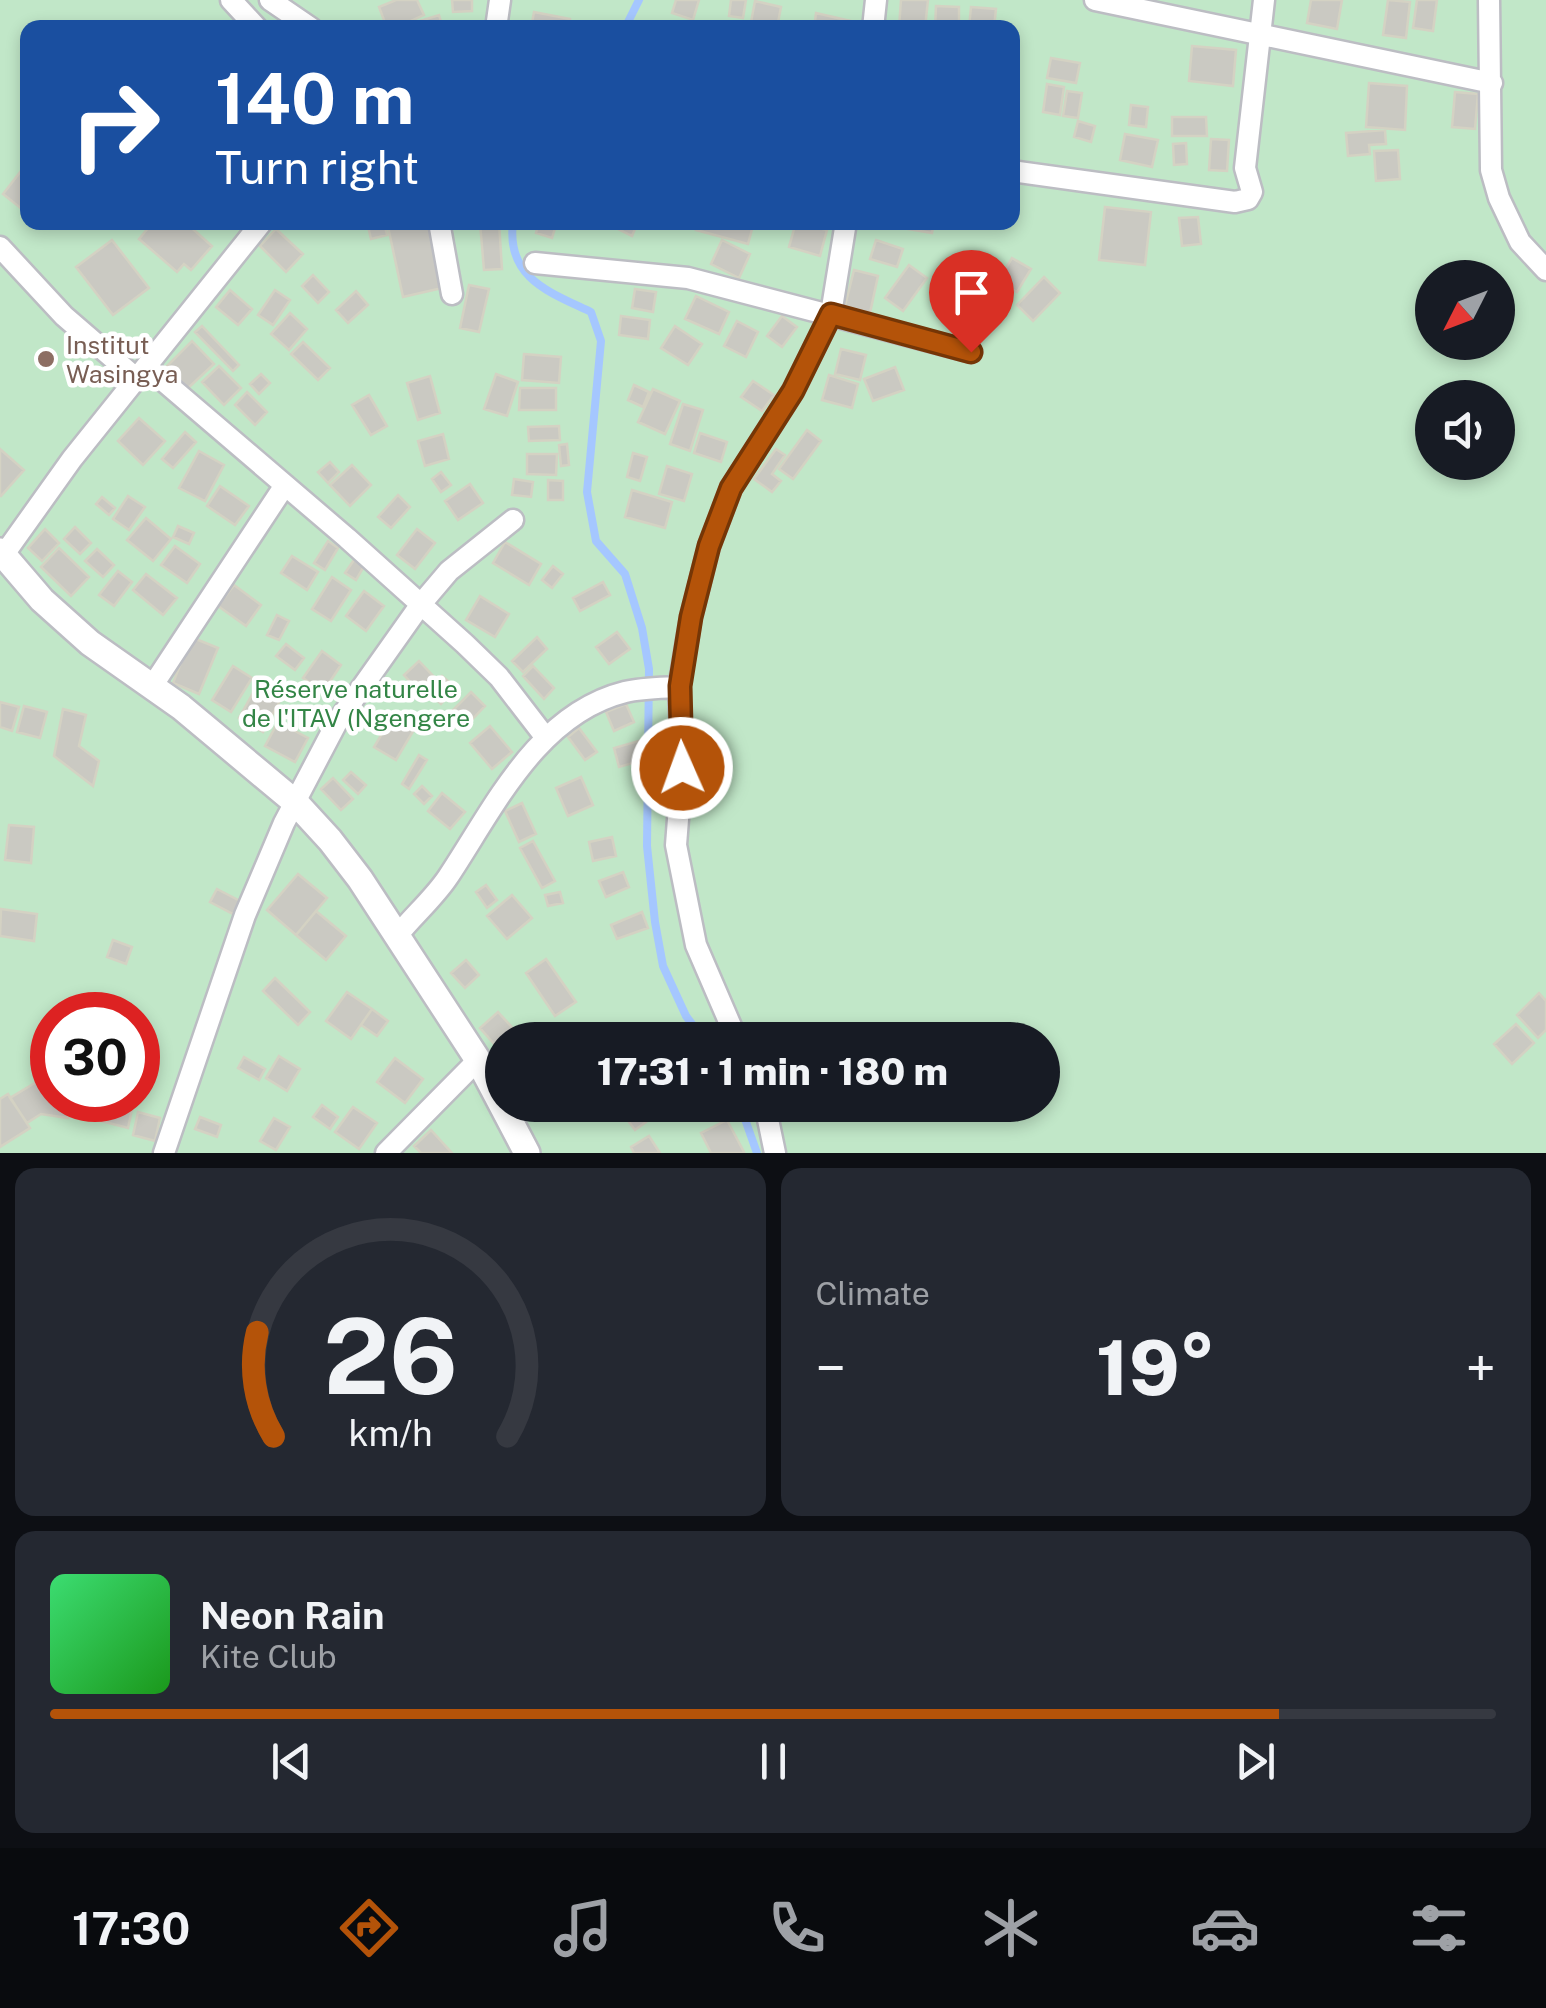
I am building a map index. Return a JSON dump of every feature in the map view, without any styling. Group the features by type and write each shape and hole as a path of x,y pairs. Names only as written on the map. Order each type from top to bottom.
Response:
{"street":[{"path":"232,0 250,20"},
{"path":"270,0 299,20"},
{"path":"1094,0 1492,84"},
{"path":"1020,172 1235,202 1248,199 1252,192 1245,168 1264,0"},
{"path":"1489,0 1491,170 1520,242 1546,270"},
{"path":"256,230 72,459 1,555 42,600 90,643 182,707 296,803 360,879 478,1060 527,1153"},
{"path":"440,230 452,294"},
{"path":"729,1022 696,945 676,845 682,768 680,686 691,617 709,546 731,488 793,391 831,314 845,230"},
{"path":"0,247 64,316 286,485 420,604 499,677 546,738"},
{"path":"535,263 688,278 971,352"},
{"path":"151,688 286,485"},
{"path":"164,1153 245,915 336,724 420,604 449,571 513,520"},
{"path":"397,936 445,881 489,810 546,738 582,711 625,692 680,686"},
{"path":"386,1153 478,1060"},
{"path":"769,1122 776,1153"}],"green space":[{"name":"Réserve naturelle de l'ITAV (Ngengere","path":"0,0 1546,0 1546,1153 0,1153"}],"building":[{"path":"396,0 417,0 424,15 413,20 384,20 379,7"},
{"path":"452,0 472,0 472,11 453,12"},
{"path":"676,0 699,0 693,20 672,13"},
{"path":"731,0 746,0 743,18 729,16"},
{"path":"901,0 928,0 926,20 900,20"},
{"path":"1311,0 1342,0 1337,29 1307,23"},
{"path":"1388,0 1410,2 1406,38 1383,35"},
{"path":"1417,0 1437,0 1433,31 1413,28"},
{"path":"755,1 781,7 779,20 751,20"},
{"path":"936,6 959,7 959,20 935,20"},
{"path":"971,7 996,9 995,20 970,20"},
{"path":"534,12 570,19 570,20 532,20"},
{"path":"816,13 846,20 815,20"},
{"path":"1192,46 1236,50 1233,86 1189,81"},
{"path":"1051,58 1080,63 1076,83 1047,78"},
{"path":"1369,83 1407,86 1405,130 1366,127"},
{"path":"1047,84 1064,87 1060,115 1043,112"},
{"path":"1067,91 1082,93 1078,118 1063,116"},
{"path":"1455,92 1478,94 1475,129 1452,127"},
{"path":"1131,105 1148,107 1146,127 1129,125"},
{"path":"1172,117 1206,117 1207,136 1172,136"},
{"path":"1078,121 1095,126 1091,142 1074,137"},
{"path":"1385,130 1386,144 1369,145 1370,154 1348,156 1346,133"},
{"path":"1125,134 1158,140 1152,167 1120,160"},
{"path":"1211,139 1229,140 1227,171 1209,170"},
{"path":"1186,143 1187,164 1174,165 1173,144"},
{"path":"1398,150 1400,179 1376,181 1374,151"},
{"path":"20,172 20,208 3,194"},
{"path":"1105,207 1151,212 1145,265 1099,260"},
{"path":"1198,217 1201,244 1182,246 1179,218"},
{"path":"146,230 194,230 212,246 191,270 184,264 177,272 139,239"},
{"path":"277,230 303,254 286,272 260,246"},
{"path":"369,230 386,230 387,235 371,239"},
{"path":"389,230 430,230 442,288 403,297"},
{"path":"481,230 500,230 502,269 484,270"},
{"path":"537,230 554,230 552,238 536,233"},
{"path":"696,230 752,230 748,244"},
{"path":"794,230 827,230 820,256 789,247"},
{"path":"112,240 149,288 113,315 76,267"},
{"path":"722,240 750,254 739,278 711,264"},
{"path":"876,240 903,249 897,267 870,259"},
{"path":"1012,258 1031,269 1017,292 998,281"},
{"path":"970,261 993,275 983,292 961,279"},
{"path":"909,265 927,278 903,311 885,298"},
{"path":"854,270 878,276 870,313 845,306"},
{"path":"313,275 329,292 318,303 302,286"},
{"path":"1044,277 1060,293 1033,321 1017,305"},
{"path":"960,282 981,296 964,323 943,309"},
{"path":"469,285 489,289 479,332 460,328"},
{"path":"995,285 1012,295 998,316 982,305"},
{"path":"635,289 656,292 653,312 632,308"},
{"path":"230,290 252,309 238,325 216,307"},
{"path":"275,290 290,300 273,325 258,315"},
{"path":"356,291 368,305 348,323 336,310"},
{"path":"696,296 729,312 719,334 685,319"},
{"path":"290,313 307,329 289,350 271,334"},
{"path":"621,316 650,320 648,339 619,335"},
{"path":"782,316 797,327 782,347 767,336"},
{"path":"737,321 758,332 746,357 724,346"},
{"path":"202,326 239,365 233,371 195,332"},
{"path":"675,326 702,344 688,365 661,348"},
{"path":"192,341 214,364 186,390 165,368"},
{"path":"303,342 330,368 318,380 291,354"},
{"path":"841,349 866,355 860,380 835,374"},
{"path":"524,354 561,357 559,383 522,380"},
{"path":"219,366 241,388 224,405 202,382"},
{"path":"895,367 904,390 873,401 864,379"},
{"path":"261,374 270,383 259,394 250,384"},
{"path":"496,374 518,382 507,416 484,409"},
{"path":"829,375 858,384 852,408 822,400"},
{"path":"430,376 440,413 418,420 407,383"},
{"path":"753,381 774,395 762,411 741,397"},
{"path":"634,385 649,392 643,407 628,400"},
{"path":"520,388 556,388 556,410 519,410"},
{"path":"653,389 680,401 665,434 638,422"},
{"path":"247,392 267,412 255,425 235,405"},
{"path":"369,395 387,426 371,435 352,405"},
{"path":"683,404 703,410 690,451 670,444"},
{"path":"139,418 165,441 143,465 118,441"},
{"path":"559,426 560,440 529,441 528,427"},
{"path":"807,430 821,441 793,479 779,469"},
{"path":"185,432 196,442 173,468 162,459"},
{"path":"700,433 727,442 721,462 694,453"},
{"path":"443,434 449,459 425,466 418,441"},
{"path":"567,444 569,465 561,466 559,445"},
{"path":"0,449 24,470 1,496 0,495"},
{"path":"776,449 785,455 772,474 781,481 772,492 754,479"},
{"path":"199,451 224,465 205,501 179,488"},
{"path":"633,453 647,457 640,481 627,477"},
{"path":"527,454 557,454 556,475 527,474"},
{"path":"330,462 339,472 328,483 318,472"},
{"path":"352,465 371,485 350,506 330,485"},
{"path":"667,466 692,474 684,501 659,494"},
{"path":"441,472 451,485 441,492 432,479"},
{"path":"514,479 533,482 531,497 512,495"},
{"path":"548,480 563,481 563,500 548,500"},
{"path":"470,484 483,503 458,520 445,501"},
{"path":"220,486 249,506 235,525 207,506"},
{"path":"632,490 672,502 665,528 625,517"},
{"path":"398,495 410,507 391,528 378,517"},
{"path":"128,496 145,507 129,530 113,519"},
{"path":"102,497 115,508 109,515 96,504"},
{"path":"146,518 171,539 153,561 127,540"},
{"path":"178,526 194,533 189,544 173,537"},
{"path":"75,527 91,543 80,554 64,539"},
{"path":"45,529 59,543 42,561 28,548"},
{"path":"417,529 435,543 415,569 397,555"},
{"path":"328,541 338,548 325,570 314,563"},
{"path":"505,542 541,564 529,585 493,563"},
{"path":"175,546 200,564 187,583 161,565"},
{"path":"59,548 89,577 71,596 41,567"},
{"path":"97,549 114,565 103,577 85,561"},
{"path":"292,556 318,572 307,590 281,573"},
{"path":"356,557 366,563 356,580 345,573"},
{"path":"553,566 563,574 552,588 542,580"},
{"path":"118,571 132,582 114,606 99,595"},
{"path":"146,574 177,598 163,615 133,590"},
{"path":"332,577 351,590 331,621 312,609"},
{"path":"603,582 610,595 580,611 573,598"},
{"path":"234,585 261,605 246,626 218,606"},
{"path":"364,591 384,606 366,631 346,616"},
{"path":"480,596 509,614 495,637 466,620"},
{"path":"277,615 289,621 279,640 267,635"},
{"path":"617,632 630,649 609,664 596,647"},
{"path":"191,637 218,648 199,694 173,683"},
{"path":"537,637 547,649 523,672 512,661"},
{"path":"286,644 304,658 295,670 276,656"},
{"path":"322,651 341,665 323,692 303,678"},
{"path":"419,661 437,680 421,694 404,675"},
{"path":"233,666 252,678 231,712 212,700"},
{"path":"533,666 554,688 544,699 523,676"},
{"path":"442,676 455,687 441,704 428,692"},
{"path":"258,684 282,697 263,732 239,718"},
{"path":"471,692 485,706 462,730 447,716"},
{"path":"0,702 19,707 12,731 0,727"},
{"path":"626,704 634,722 614,731 606,712"},
{"path":"24,706 47,712 40,738 17,732"},
{"path":"63,709 86,715 79,746 99,761 93,786 54,756"},
{"path":"393,715 415,728 396,760 374,747"},
{"path":"278,722 308,738 295,762 265,746"},
{"path":"490,726 512,752 492,769 470,743"},
{"path":"579,728 597,752 585,760 568,737"},
{"path":"642,740 647,759 619,767 614,748"},
{"path":"419,755 427,760 409,789 402,784"},
{"path":"351,772 366,785 358,794 343,780"},
{"path":"581,777 593,805 568,816 556,788"},
{"path":"333,778 353,799 341,810 321,789"},
{"path":"422,786 432,796 424,804 414,794"},
{"path":"442,793 465,812 450,829 428,811"},
{"path":"522,803 536,834 519,842 505,811"},
{"path":"9,825 34,827 31,863 5,860"},
{"path":"612,837 616,856 593,861 589,842"},
{"path":"533,841 555,881 542,888 520,848"},
{"path":"623,872 629,887 606,897 599,881"},
{"path":"298,874 327,898 296,935 267,910"},
{"path":"486,885 497,900 487,908 476,892"},
{"path":"217,889 240,901 233,914 210,902"},
{"path":"560,892 563,903 548,906 545,895"},
{"path":"512,895 532,918 507,939 487,916"},
{"path":"1,909 37,914 34,941 0,936"},
{"path":"316,911 346,936 326,960 296,935"},
{"path":"642,912 648,928 617,939 611,925"},
{"path":"113,940 132,947 126,964 107,957"},
{"path":"546,959 576,1002 555,1016 526,973"},
{"path":"466,960 479,975 465,988 451,973"},
{"path":"275,978 310,1012 298,1025 263,991"},
{"path":"347,992 372,1009 351,1039 326,1021"},
{"path":"1539,993 1546,1001 1546,1030 1538,1038 1517,1015"},
{"path":"372,1009 388,1021 377,1036 361,1025"},
{"path":"498,1012 507,1022 487,1022"},
{"path":"1516,1024 1534,1043 1512,1064 1494,1044"},
{"path":"279,1056 300,1069 287,1091 266,1078"},
{"path":"244,1057 265,1069 259,1080 238,1068"},
{"path":"395,1058 423,1079 405,1103 377,1082"},
{"path":"30,1086 30,1121 27,1123 10,1098"},
{"path":"8,1094 30,1128 0,1147 0,1099"},
{"path":"322,1105 338,1117 330,1129 313,1117"},
{"path":"353,1107 377,1123 359,1149 335,1132"},
{"path":"200,1117 221,1125 217,1137 195,1129"},
{"path":"274,1118 290,1127 276,1150 260,1141"},
{"path":"105,1122 129,1122 128,1128"},
{"path":"136,1122 159,1122 155,1141 133,1135"},
{"path":"629,1122 646,1122 635,1130"},
{"path":"728,1122 744,1152 711,1153 701,1133"},
{"path":"431,1130 452,1153 421,1153 414,1146"},
{"path":"649,1136 660,1153 634,1153 631,1147"}],"waterway":[{"path":"629,20 639,0"},
{"path":"513,230 516,257 524,270 546,290 591,312 601,341 587,492 596,541 625,574 642,628 649,669 647,846 655,922 663,966 690,1022"},
{"path":"746,1122 757,1153"}],"place":[{"name":"Institut Wasingya","path":"46,359"}],"route":[{"path":"682,768 680,686 691,617 709,546 731,488 793,391 831,314 971,352"}]}
